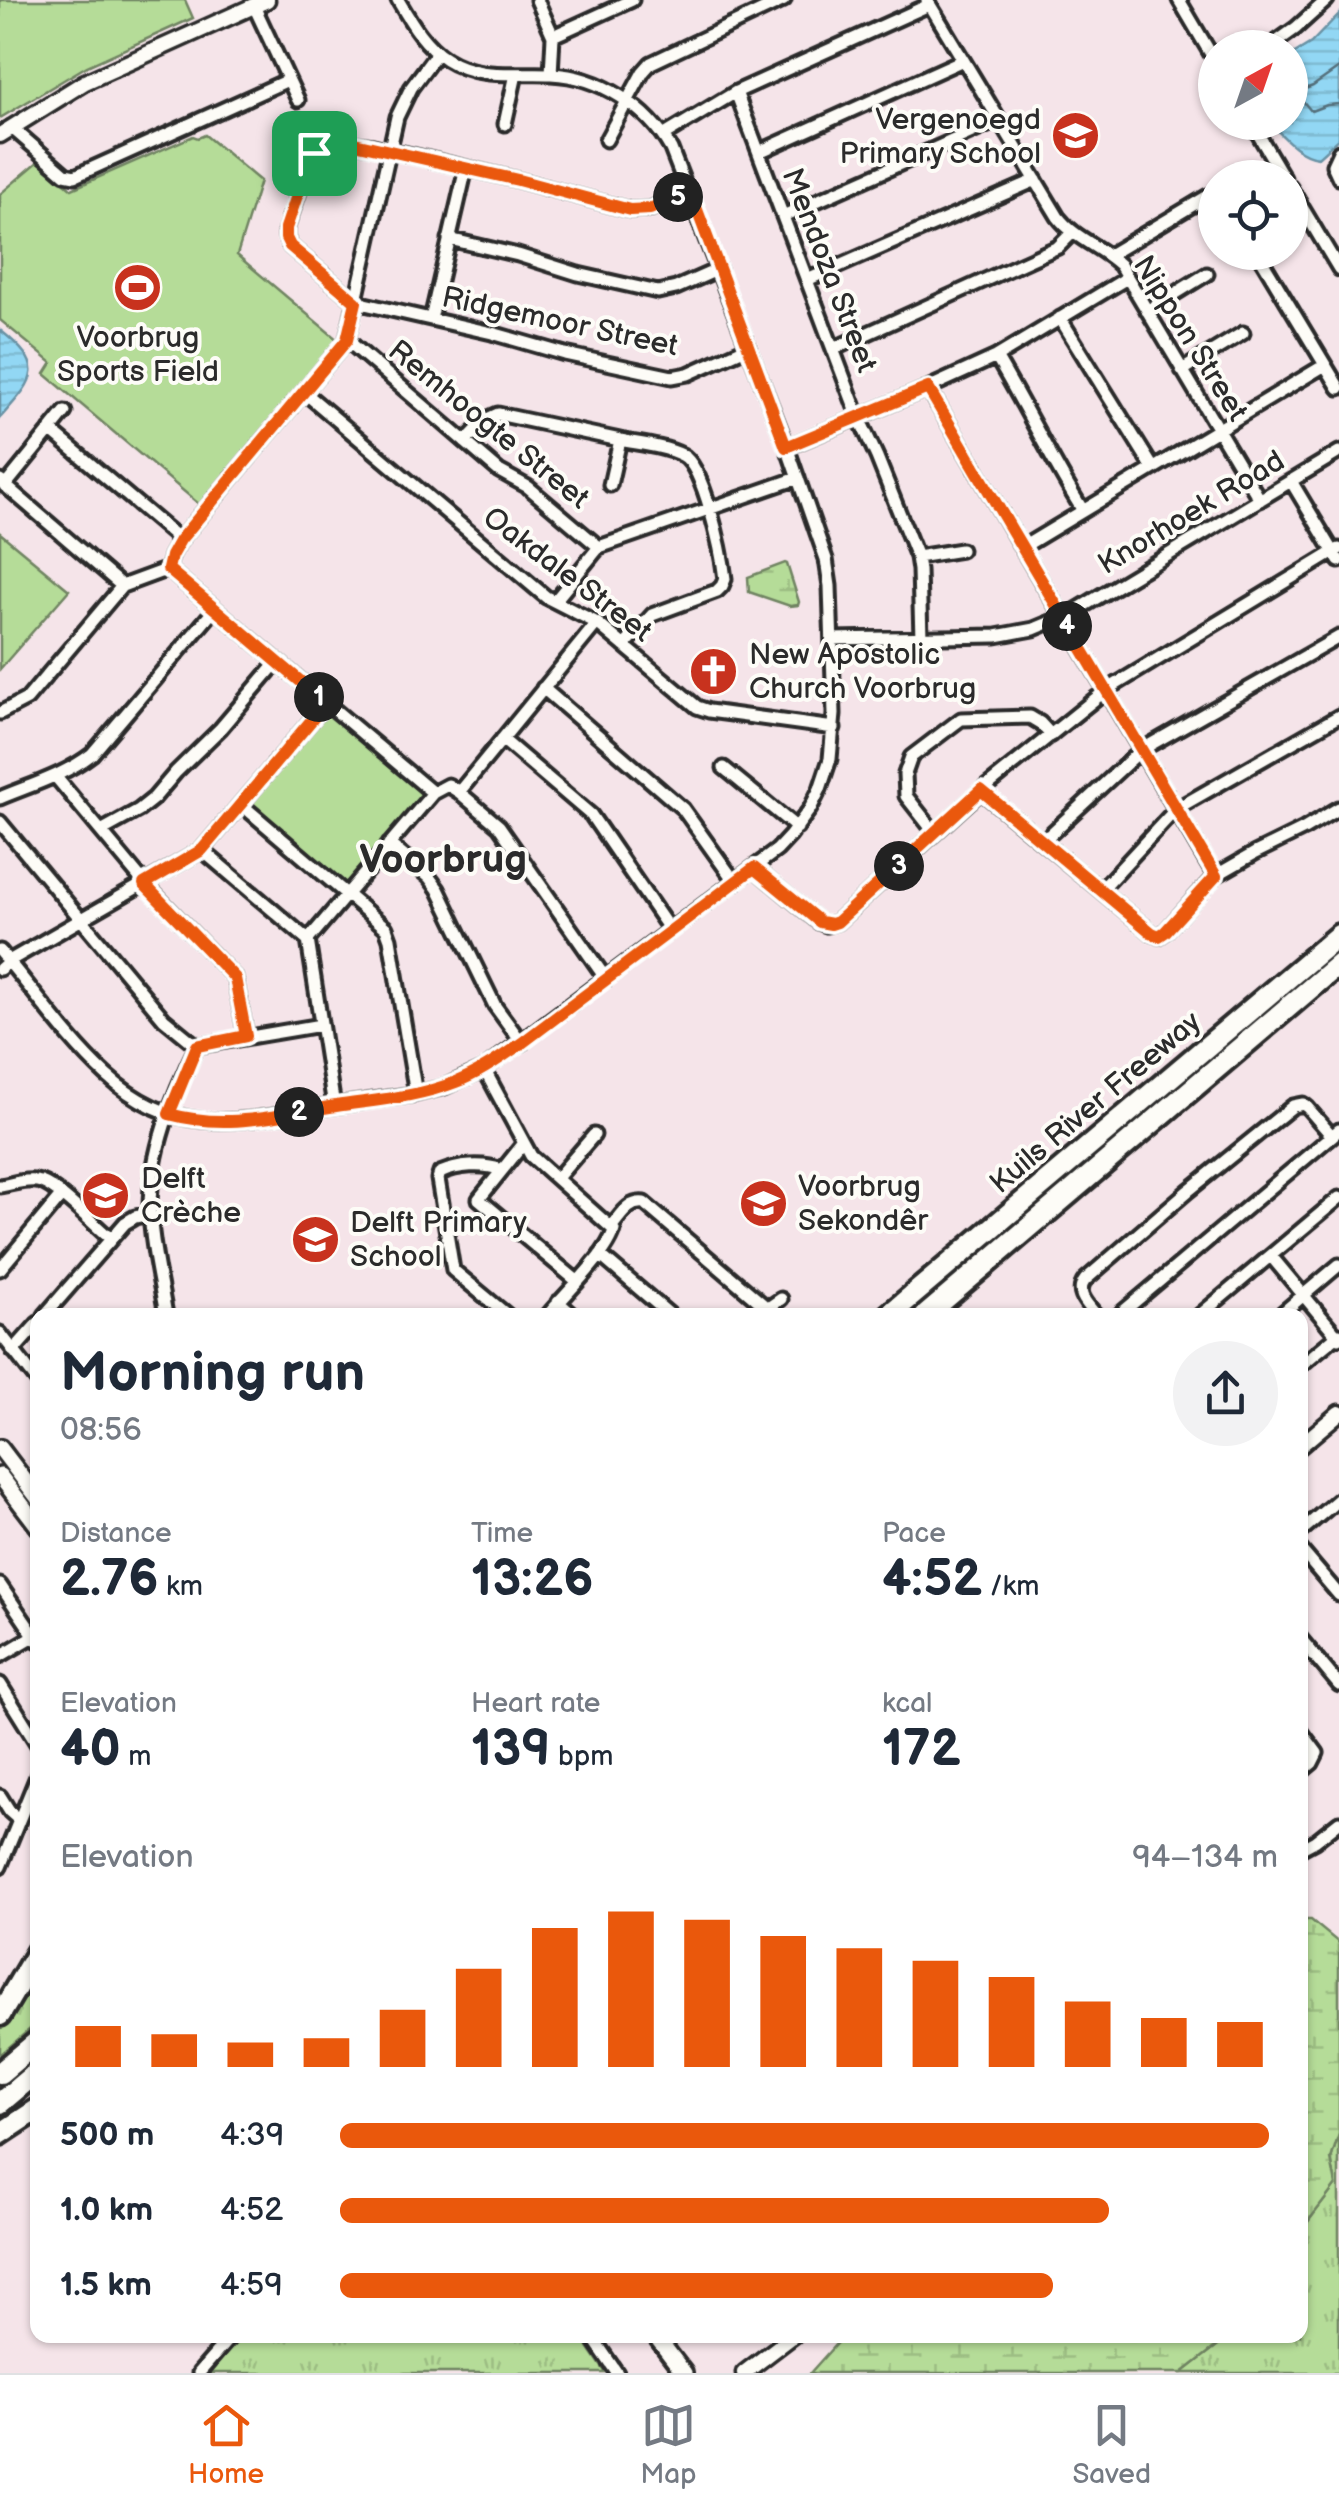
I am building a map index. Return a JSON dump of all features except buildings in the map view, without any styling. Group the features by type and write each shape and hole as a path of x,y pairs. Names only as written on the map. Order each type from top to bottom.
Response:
{"highway":[{"name":"Kuils River Freeway","path":"897,1308 1339,935"},
{"name":"Kuils River Freeway","path":"934,1308 1339,964"},
{"path":"0,2014 30,1964"},
{"path":"0,2073 30,2048"},
{"path":"0,2102 30,2078"},
{"path":"0,2134 30,2114"}],"main road":[{"path":"0,1448 30,1487"},
{"path":"0,1476 30,1515"},
{"path":"661,2343 684,2373"}],"street":[{"path":"326,703 202,850 3,961 102,1071 134,1096 169,1114 232,1122 416,1094 484,1069 784,844 815,799 826,774 834,728 830,579 826,558 690,191 663,136 627,101 591,82 551,74 472,71 450,62 425,41 400,0"},
{"path":"537,0 553,36 551,74"},
{"path":"553,36 632,0"},
{"path":"606,140 652,62 784,0"},
{"path":"1179,0 1198,33"},
{"path":"1293,30 1326,0"},
{"path":"288,80 75,176 66,174 6,131 84,82 261,3 298,100"},
{"path":"663,136 736,92 928,3 1058,217 1073,232 1058,247 833,349"},
{"path":"168,569 180,540 347,340 403,103 437,53"},
{"path":"759,152 963,60"},
{"path":"505,124 516,74"},
{"name":"Mendoza Street","path":"736,92 916,557 920,638"},
{"path":"783,216 999,120"},
{"path":"356,302 290,246 286,238 308,162 314,153 343,142 466,168 639,212 690,191"},
{"path":"1339,152 1334,164 1339,178"},
{"path":"431,319 466,168"},
{"path":"807,280 1036,180"},
{"path":"1109,255 1198,202"},
{"path":"1308,217 1339,269"},
{"name":"Nippon Street","path":"1073,232 1120,265 1260,500"},
{"path":"450,239 658,292 719,269"},
{"path":"1268,270 1339,388"},
{"path":"1147,311 1207,274"},
{"path":"786,447 996,357 1127,278"},
{"name":"Ridgemoor Street","path":"356,302 672,377 688,374 748,347"},
{"path":"1060,318 1153,468"},
{"path":"1182,370 1243,333"},
{"name":"Remhoogte Street","path":"347,340 504,474 528,487 600,547"},
{"path":"996,357 1082,509"},
{"path":"1023,547 1325,365"},
{"path":"928,388 1216,876"},
{"name":"Oakdale Street","path":"304,392 536,588 598,623 702,709 834,728"},
{"path":"65,412 3,484 122,586"},
{"path":"466,442 487,418 498,414 685,456 691,462 711,509 725,575 722,586 652,614 624,646"},
{"path":"50,430 180,540"},
{"path":"610,485 620,440"},
{"name":"Knorhoek Road","path":"832,639 996,636 1062,618 1339,452"},
{"path":"555,602 600,547 798,478"},
{"path":"754,868 816,920 831,924 840,920 981,790 1106,690 1337,554 1291,481"},
{"path":"916,557 962,550"},
{"path":"0,714 28,699 122,586 168,569"},
{"path":"168,569 433,793"},
{"path":"0,798 56,776 84,760 215,609"},
{"path":"460,792 598,623"},
{"path":"1043,841 1141,750 1339,637"},
{"path":"101,831 154,798 277,662"},
{"path":"544,688 684,808 735,882"},
{"path":"1101,890 1176,809 1339,716"},
{"path":"935,832 906,796 905,774 911,757 960,719 1030,717 1051,735"},
{"path":"502,739 591,814 670,930"},
{"path":"724,768 797,828"},
{"path":"56,776 144,884 235,978 246,1036"},
{"path":"308,940 433,793 445,785 460,792 499,826 606,979"},
{"path":"981,790 1159,936 1216,876 1339,808"},
{"path":"241,804 388,933 416,1094"},
{"path":"0,822 164,1018 197,1046"},
{"path":"390,844 438,888 495,1006 522,1043"},
{"path":"202,850 308,940 334,1106"},
{"path":"197,1046 321,1025"},
{"path":"165,1308 150,1214 153,1171 169,1114 197,1046"},
{"path":"484,1069 531,1156 612,1226 613,1236 600,1255 553,1308"},
{"path":"1091,1308 1080,1294 1085,1280 1294,1106 1303,1104 1335,1133 1127,1308"},
{"path":"557,1178 594,1135"},
{"path":"524,1144 479,1199 577,1281"},
{"path":"499,1308 453,1270 438,1180 446,1170 484,1165 502,1170"},
{"path":"0,1186 38,1181 110,1239"},
{"path":"0,1269 61,1196"},
{"path":"1208,1308 1339,1198"},
{"path":"612,1226 628,1207 644,1203 758,1308"},
{"path":"54,1308 125,1222 150,1214"},
{"path":"600,1255 662,1308"},
{"path":"1270,1256 1338,1335 1308,1359"},
{"path":"1288,1308 1339,1265"},
{"path":"768,1308 781,1299"},
{"path":"558,1302 565,1308"},
{"path":"13,1351 30,1332"},
{"path":"0,1333 30,1372"},
{"path":"1308,1439 1339,1413"},
{"path":"1308,1526 1338,1503"},
{"path":"1308,1558 1339,1595"},
{"path":"1,1587 30,1629"},
{"path":"0,1656 30,1641"},
{"path":"1308,1646 1336,1675"},
{"path":"0,1684 30,1732"},
{"path":"1308,1740 1317,1756 1308,1765"},
{"path":"0,1867 30,1793"},
{"path":"0,1796 19,1820"},
{"path":"1308,1845 1339,1822"},
{"path":"199,2373 225,2343"},
{"path":"596,2343 617,2373"},
{"path":"744,2373 783,2343"}],"green space":[{"path":"0,0 185,0 193,18 87,66 0,118"},
{"name":"Voorbrug Sports Field","path":"205,135 260,181 237,255 339,341 200,505 45,374 52,363 0,320 0,194 39,161 72,189 193,136"},
{"path":"0,533 69,590 0,669"},
{"path":"785,563 798,605 790,606 749,592 748,577"},
{"path":"331,713 423,792 423,797 351,883 344,884 250,807 249,800 324,714"},
{"path":"1308,1920 1339,1943 1339,2134 1331,2159 1336,2185 1308,2222"},
{"path":"30,1980 30,2029 0,2055 0,2027"},
{"path":"1339,2134 1339,2373 1182,2373 1221,2343 1308,2343 1308,2222 1336,2185 1331,2159"},
{"path":"234,2343 585,2343 606,2373 208,2373"},
{"path":"837,2343 1221,2343 1182,2373 810,2373"}],"water":[{"path":"1339,14 1339,138 1318,157 1297,149 1287,140 1308,140 1311,43"},
{"path":"0,330 25,354 31,374 22,393 0,418"}],"place":[{"name":"Vergenoegd Primary School","path":"1076,136"},
{"name":"Voorbrug Sports Field","path":"138,288"},
{"name":"New Apostolic Church Voorbrug","path":"714,671"},
{"name":"Delft Crèche","path":"106,1195"},
{"name":"Voorbrug Sekondêr","path":"763,1203"},
{"name":"Delft Primary School","path":"315,1239"}],"district":[{"name":"Voorbrug","path":"443,858"}],"route":[{"path":"350,142 639,212 690,191 786,447 928,388 1216,876 1165,932 1156,936 981,790 837,922 820,922 754,868 522,1043 460,1081 416,1094 243,1122 208,1122 169,1114 197,1046 246,1036 235,978 144,884 202,850 326,703 168,569 180,540 347,340 356,302 290,246 286,238 286,228 314,153 335,143 350,142"}]}
